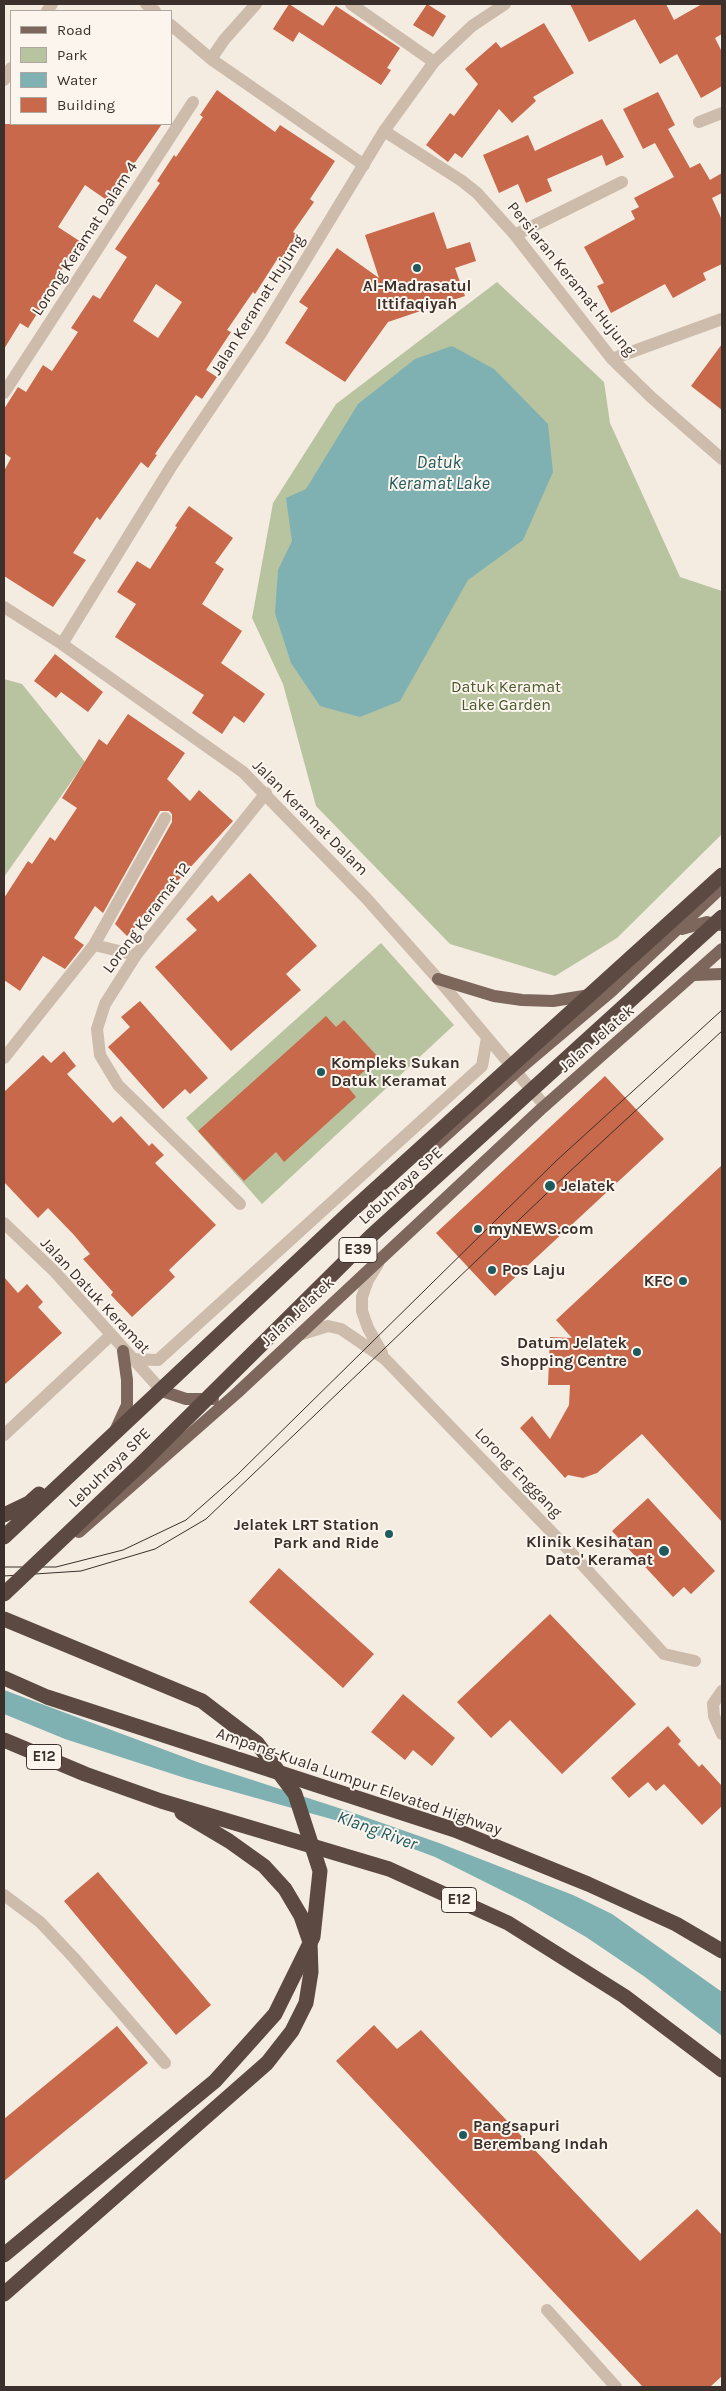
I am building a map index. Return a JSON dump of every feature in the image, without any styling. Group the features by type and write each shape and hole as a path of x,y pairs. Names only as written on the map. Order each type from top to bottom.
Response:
{"highway":[{"name":"Lebuhraya SPE","path":"4,1537 349,1213 722,875"},
{"name":"Lebuhraya SPE","path":"4,1594 140,1465 371,1236 722,917"},
{"path":"8,1520 349,1213"},
{"path":"4,1606 140,1465"},
{"path":"4,1619 202,1701 256,1743 295,1794 320,1872 313,1937 275,2014 215,2081 4,2255"},
{"name":"Ampang-Kuala Lumpur Elevated Highway","path":"4,1678 46,1697 455,1830 597,1888 676,1924 722,1951"},
{"name":"E12","path":"4,1740 85,1774 162,1801 389,1868 508,1923 624,1996 722,2070"},
{"path":"4,2294 267,2063 292,2031 306,2003 312,1972 310,1942 301,1916 286,1889 264,1866 229,1841 162,1801"}],"main road":[{"name":"Jalan Jelatek","path":"4,1531 8,1520 110,1440 516,1072 612,991 722,887"},
{"path":"675,932 693,924 707,922 722,926"},
{"name":"Jalan Jelatek","path":"4,1594 91,1522 237,1393 544,1106 722,949"},
{"path":"694,975 722,974"},
{"path":"438,979 494,996 522,1000 553,1001 612,991"},
{"path":"110,1440 121,1421 126,1405 127,1355"},
{"path":"162,1392 186,1398 210,1400 237,1393"}],"street":[{"path":"211,59 224,40 256,4"},
{"path":"351,4 434,62"},
{"name":"Jalan Keramat Hujung","path":"62,644 171,467 260,335 384,131 434,62 472,26 505,4"},
{"path":"172,26 211,59 364,164"},
{"name":"Lorong Keramat Dalam 4","path":"4,393 193,102"},
{"path":"698,122 722,113"},
{"name":"Persiaran Keramat Hujung","path":"384,131 462,180 491,207 612,359 651,397 722,459"},
{"path":"515,235 622,182"},
{"path":"612,359 722,319"},
{"name":"Jalan Keramat Dalam","path":"4,607 62,644 222,756 266,793 366,898 438,979 544,1106"},
{"name":"Lorong Keramat 12","path":"240,1204 118,1085 100,1055 97,1029 105,1004 136,955 266,793"},
{"path":"4,1058 94,945 165,818"},
{"path":"94,945 136,955"},
{"path":"127,1355 158,1360 166,1353 482,1066 487,1038"},
{"name":"Jalan Datuk Keramat","path":"4,1223 56,1272 110,1336 162,1392"},
{"name":"Lorong Enggang","path":"385,1359 368,1328 362,1311 362,1297 368,1280 386,1252"},
{"name":"Lorong Enggang","path":"295,1337 313,1329 328,1326 341,1329 385,1359 566,1547 664,1654 695,1662"},
{"path":"4,1435 110,1336"},
{"path":"721,1692 713,1704 714,1716 722,1734"},
{"path":"4,1894 40,1922 165,2063"},
{"path":"547,2310 616,2387"}],"green space":[{"name":"Datuk Keramat Lake Garden","path":"497,282 604,382 610,423 680,577 722,591 722,834 617,938 555,976 450,944 316,806 283,684 252,618 273,503 336,404"},
{"path":"4,679 22,684 85,762 4,877"},
{"name":"Kompleks Sukan Datuk Keramat","path":"381,943 454,1025 262,1204 186,1118"}],"water":[{"name":"Datuk Keramat Lake","path":"452,346 494,369 548,424 553,472 523,540 468,580 400,701 360,717 320,706 291,663 275,613 278,570 292,541 286,498 306,489 358,404 415,359"},
{"name":"Klang River","path":"4,1690 200,1763 439,1843 573,1895 612,1914 722,1992 722,2036 645,1977 586,1937 527,1903 435,1857 342,1822 188,1779 65,1739 4,1714"}],"building":[{"path":"289,4 323,26 336,6 400,48 387,68 391,70 381,85 299,32 293,42 273,29"},
{"path":"427,4 446,16 433,37 413,25"},
{"path":"570,4 666,4 674,20 702,4 722,4 722,34 715,38 722,52 722,86 701,98 677,54 660,64 635,19 589,42"},
{"path":"544,23 574,73 533,97 536,101 512,123 499,109 462,158 455,153 448,162 426,145 450,113 454,116 478,84 465,69 496,42 501,48"},
{"path":"217,90 275,132 280,125 335,161 310,199 314,202 293,232 298,235 281,260 278,258 255,294 253,292 227,330 231,332 206,370 217,377 202,399 196,395 155,454 157,455 148,468 141,462 100,520 97,517 73,553 86,560 53,607 4,576 4,471 11,458 4,453 4,409 18,387 26,392 43,365 52,371 78,332 71,328 93,295 100,299 127,257 115,249 160,183 157,181 174,155 176,157 203,117 200,115","holes":["156,284 182,302 158,338 133,321"]},
{"path":"658,92 675,125 668,129 690,168 700,163 710,180 722,173 722,193 712,198 722,220 722,264 703,273 706,280 673,298 665,284 611,313 597,286 604,283 584,247 635,219 631,211 639,207 634,198 674,177 655,143 643,149 623,109"},
{"path":"602,119 624,157 606,166 602,155 547,179 552,191 526,203 518,184 499,193 483,155 528,135 535,151"},
{"path":"4,124 161,125 108,201 85,185 58,227 81,242 58,275 61,276 28,328 20,323 4,349"},
{"path":"434,212 447,249 470,242 476,261 455,268 465,296 388,322 345,382 285,343 308,308 299,302 337,248 379,278 365,235"},
{"path":"722,344 722,410 691,386"},
{"path":"189,506 233,538 215,563 224,569 202,604 242,631 221,663 265,694 244,723 234,716 222,734 192,713 204,695 115,637 136,604 117,592 137,561 150,569"},
{"path":"55,654 103,692 88,712 61,692 56,698 34,681"},
{"path":"128,714 185,753 167,779 190,801 199,790 233,821 127,936 115,924 172,822 172,814 169,811 160,811 103,913 95,906 74,938 84,945 65,969 43,956 20,991 4,980 4,898 28,861 32,864 50,837 55,841 77,808 62,798 99,739 107,745"},
{"path":"250,873 317,946 286,974 301,990 231,1051 155,967 197,930 186,919 212,895 218,902"},
{"path":"140,1001 208,1078 190,1094 185,1089 163,1109 108,1047 130,1027 121,1017"},
{"path":"326,1016 336,1027 344,1020 379,1058 347,1086 356,1097 284,1162 276,1152 244,1181 198,1131"},
{"path":"64,1051 76,1066 67,1074 113,1123 121,1116 149,1146 152,1143 164,1155 155,1163 216,1225 169,1270 175,1277 132,1317 111,1295 113,1292 83,1259 90,1254 74,1235 48,1208 38,1218 4,1182 4,1092 43,1055 51,1063"},
{"name":"Jelatek","path":"605,1076 664,1139 495,1296 436,1233"},
{"name":"Datum Jelatek Shopping Centre","path":"722,1165 722,1522 642,1434 597,1473 583,1478 568,1475 565,1478 520,1428 532,1416 550,1439 569,1405 570,1385 548,1385 550,1337 572,1338 556,1320"},
{"path":"4,1277 18,1293 27,1284 43,1302 38,1307 62,1333 4,1385"},
{"name":"Klinik Kesihatan Dato' Keramat","path":"648,1498 715,1571 691,1594 684,1587 673,1597 612,1531"},
{"path":"279,1568 374,1654 343,1688 249,1602"},
{"path":"550,1614 636,1704 562,1774 510,1720 491,1738 457,1702"},
{"path":"403,1694 455,1738 432,1766 413,1750 405,1760 371,1732"},
{"path":"668,1726 681,1741 678,1744 699,1767 702,1764 722,1786 722,1806 702,1825 664,1784 656,1791 648,1782 629,1798 611,1778"},
{"path":"98,1872 211,2005 176,2035 64,1901"},
{"name":"Pangsapuri Berembang Indah","path":"374,2025 397,2049 421,2030 640,2261 697,2209 722,2235 722,2376 710,2387 643,2387 336,2061"},
{"path":"117,2026 148,2063 4,2181 4,2119"}],"tram line":[{"path":"4,1567 56,1567 123,1550 186,1520 237,1475 556,1161 722,1010"},
{"path":"4,1576 81,1571 155,1549 206,1519 567,1174 722,1031"}],"place":[{"name":"Al-Madrasatul Ittifaqiyah","path":"417,268"},
{"name":"Kompleks Sukan Datuk Keramat","path":"321,1072"},
{"name":"Jelatek","path":"550,1186"},
{"name":"myNEWS.com","path":"478,1229"},
{"name":"Pos Laju","path":"492,1270"},
{"name":"KFC","path":"683,1281"},
{"name":"Datum Jelatek Shopping Centre","path":"637,1352"},
{"name":"Jelatek LRT Station Park and Ride","path":"389,1534"},
{"name":"Klinik Kesihatan Dato' Keramat","path":"664,1551"},
{"name":"Pangsapuri Berembang Indah","path":"463,2135"}]}
